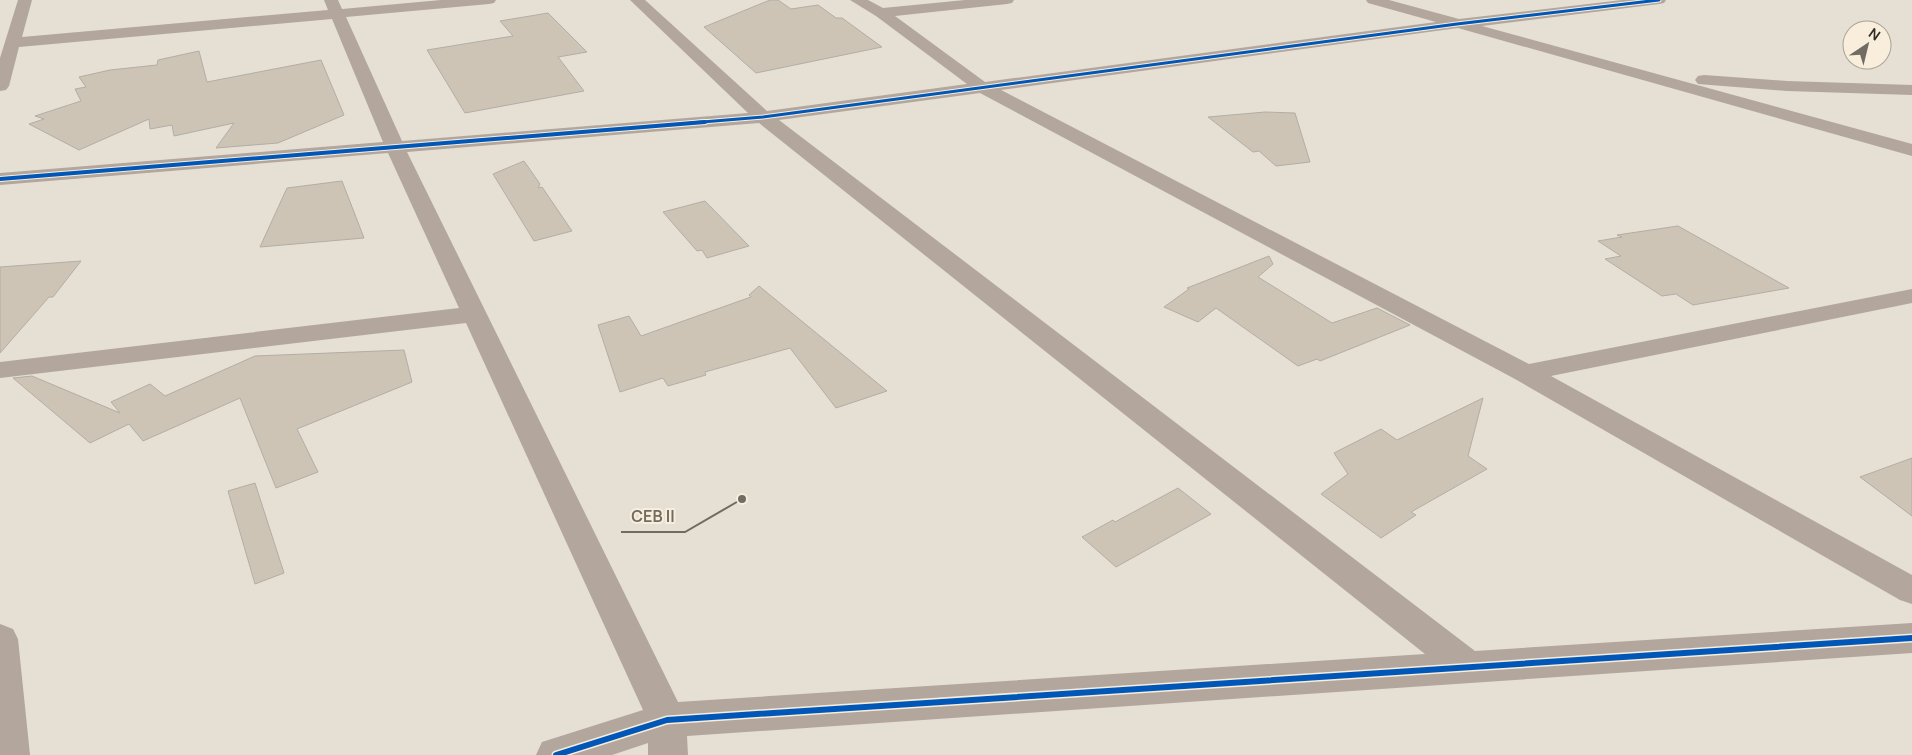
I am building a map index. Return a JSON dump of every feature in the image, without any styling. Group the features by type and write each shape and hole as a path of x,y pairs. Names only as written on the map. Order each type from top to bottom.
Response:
{"street":[{"path":"0,86 4,61 13,43 26,0"},
{"path":"13,43 333,7 489,0"},
{"path":"637,0 763,117 1469,668"},
{"path":"857,0 881,13 981,87 1525,373 1912,592"},
{"path":"881,13 1007,0"},
{"path":"1373,0 1912,150"},
{"path":"0,179 763,117 1457,24 1659,0"},
{"path":"333,7 395,147 474,314 668,738"},
{"path":"1643,75 1787,86 1912,90"},
{"path":"1525,373 1912,296"},
{"path":"0,370 474,314"},
{"path":"556,755 668,738 1469,668 1912,638"},
{"path":"0,639 10,755"}],"building":[{"path":"770,0 778,0 791,9 818,5 836,18 842,18 882,47 756,73 704,27"},
{"path":"548,13 587,52 558,57 584,91 465,113 427,50 513,36 500,21"},
{"path":"199,51 207,82 321,60 344,115 278,143 216,148 234,123 174,136 172,125 150,129 149,119 79,150 29,124 44,119 35,116 81,101 75,89 86,87 79,77 110,70 157,65 158,60"},
{"path":"1265,112 1295,113 1310,162 1276,166 1259,151 1253,152 1208,117"},
{"path":"524,161 540,184 538,188 542,187 572,231 534,241 493,174"},
{"path":"342,181 364,238 260,247 287,188"},
{"path":"705,201 749,246 707,258 702,250 697,251 663,212"},
{"path":"1678,226 1789,288 1693,305 1676,294 1662,296 1605,259 1621,256 1598,241 1622,237 1617,235"},
{"path":"1269,256 1273,264 1258,277 1332,323 1377,308 1410,325 1320,361 1317,359 1298,366 1216,308 1198,322 1164,307 1189,289 1187,288"},
{"path":"81,261 53,297 49,297 0,353 0,267"},
{"path":"759,286 887,391 836,408 790,348 705,372 706,375 668,386 663,378 620,392 598,325 629,316 641,336 751,297 749,295"},
{"path":"404,350 412,382 297,429 318,472 276,488 240,398 143,441 129,424 90,443 13,378 32,376 120,413 111,402 150,384 165,396 255,356"},
{"path":"1483,398 1468,456 1487,469 1411,512 1416,515 1381,538 1321,494 1348,474 1334,453 1381,429 1397,440"},
{"path":"1912,458 1912,516 1860,477"},
{"path":"255,483 284,573 255,584 228,491"},
{"path":"1178,488 1211,514 1116,567 1082,537 1113,520 1115,522"}],"cycle path":[{"path":"0,179 763,117 1457,24 1659,0"},
{"path":"556,755 667,720 1912,638"}],"place":[{"name":"CEB II","path":"742,499"}]}
